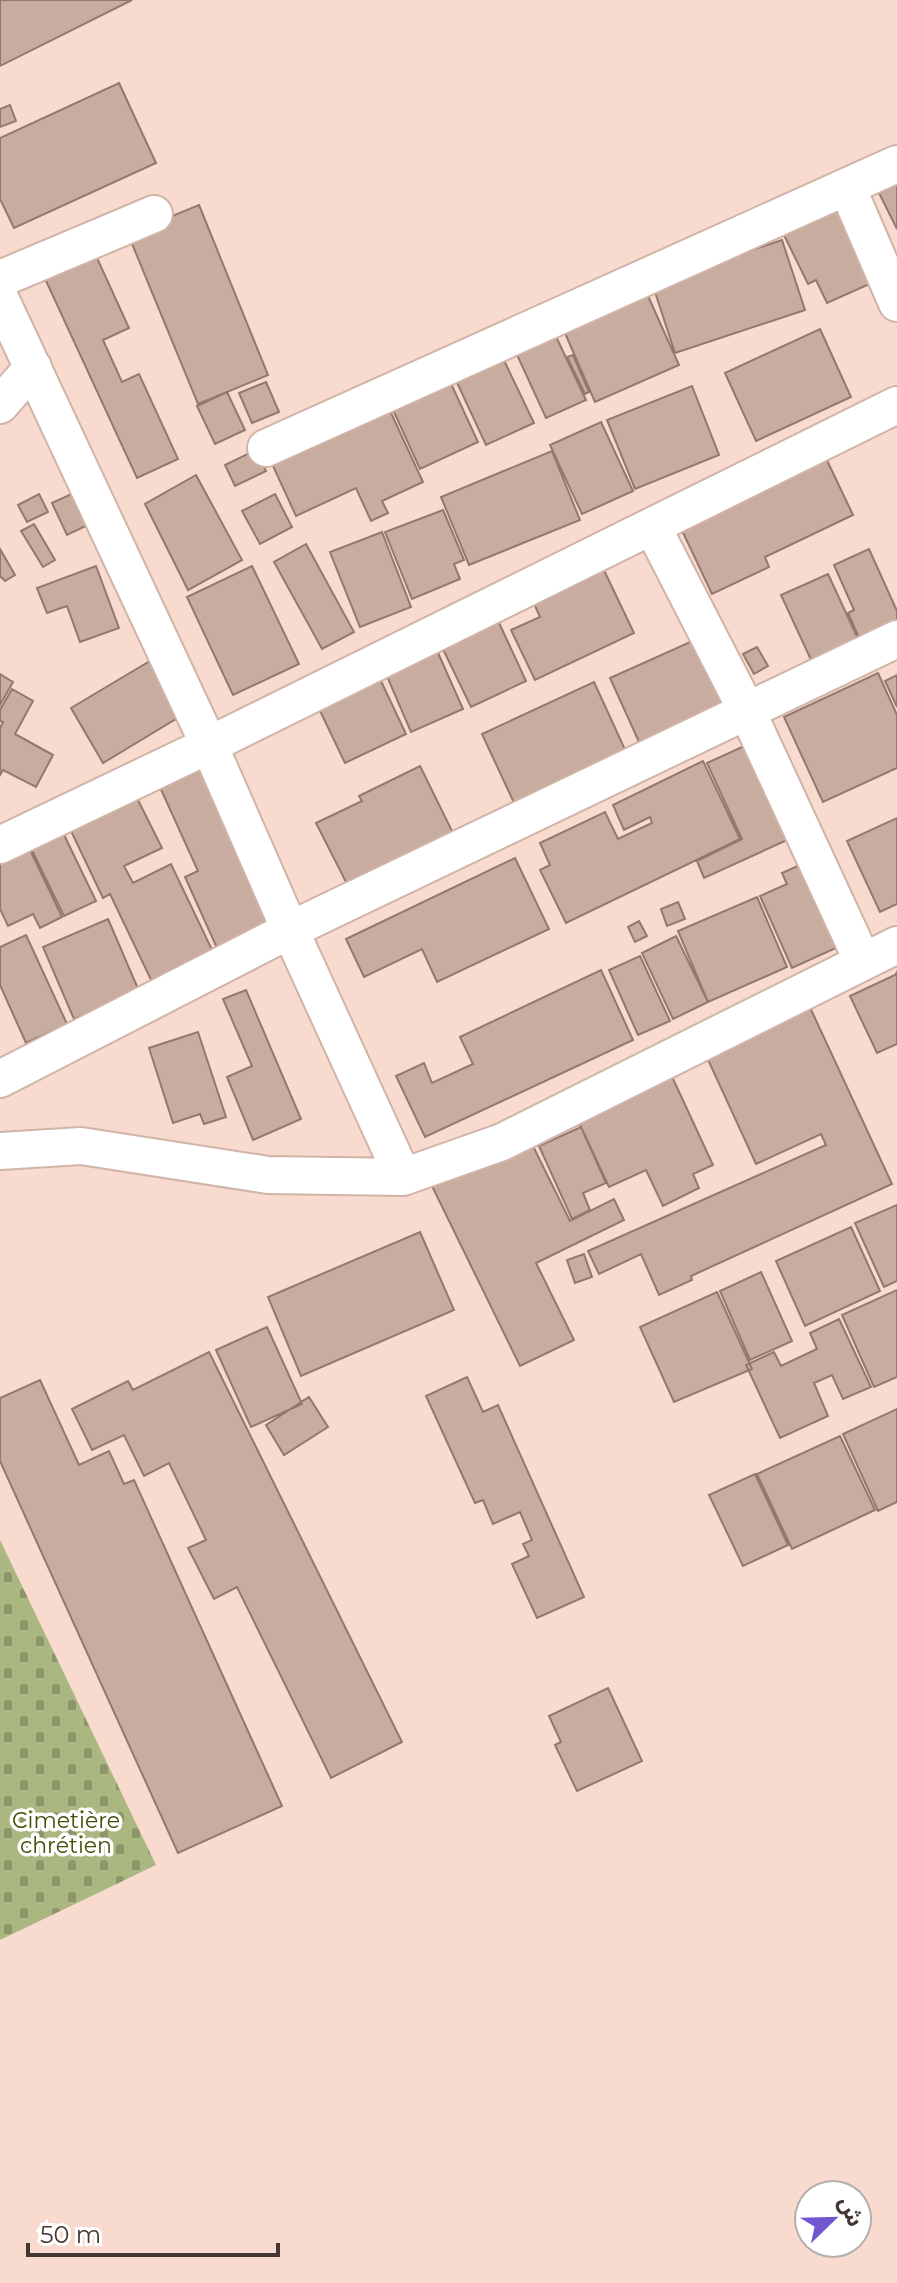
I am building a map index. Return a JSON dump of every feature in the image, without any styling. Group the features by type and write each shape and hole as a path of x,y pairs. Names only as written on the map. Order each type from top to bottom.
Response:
{"street":[{"path":"266,448 897,164"},
{"path":"847,187 897,303"},
{"path":"0,279 154,214"},
{"path":"0,298 209,745 403,1177"},
{"path":"0,405 33,367"},
{"path":"0,845 897,405"},
{"path":"652,526 747,711 863,962"},
{"path":"0,1079 290,930 897,639"},
{"path":"0,1151 81,1146 268,1175 403,1177 502,1142 897,945"}],"green space":[{"name":"Cimetière chrétien","path":"0,1540 156,1865 0,1940"}],"building":[{"path":"0,0 132,0 0,66"},
{"path":"119,83 156,163 14,228 0,199 0,138"},
{"path":"10,105 16,121 0,127 0,109"},
{"path":"897,184 897,229 879,193"},
{"path":"199,205 268,375 198,404 128,234"},
{"path":"839,206 874,282 827,303 816,280 808,284 783,233"},
{"path":"782,240 805,310 675,353 652,283"},
{"path":"92,247 129,328 103,340 122,382 139,374 178,459 137,478 41,270"},
{"path":"644,287 679,365 595,402 561,324"},
{"path":"552,328 586,400 546,418 513,346"},
{"path":"820,329 851,397 756,441 725,373"},
{"path":"500,352 534,423 486,445 453,374"},
{"path":"573,355 589,392 585,394 567,357"},
{"path":"447,375 478,442 420,469 389,401"},
{"path":"266,382 279,412 252,423 239,393"},
{"path":"692,386 719,455 635,489 607,420"},
{"path":"227,392 245,430 215,444 197,406"},
{"path":"385,400 423,482 382,501 388,513 371,521 356,488 296,516 268,455"},
{"path":"601,422 633,491 582,514 550,445"},
{"path":"256,450 266,471 235,486 225,465"},
{"path":"552,451 580,520 469,565 441,497"},
{"path":"824,454 853,515 765,557 769,567 712,594 678,522"},
{"path":"196,475 242,560 188,590 145,504"},
{"path":"80,490 94,522 67,535 52,503"},
{"path":"39,494 48,512 27,522 18,505"},
{"path":"275,494 292,527 260,544 242,511"},
{"path":"443,510 464,560 454,564 460,579 412,599 385,532"},
{"path":"34,524 55,560 43,567 21,531"},
{"path":"382,532 411,607 360,627 330,552"},
{"path":"306,544 354,632 322,649 274,562"},
{"path":"0,549 15,575 5,581 0,576"},
{"path":"869,549 897,611 897,620 859,638 848,613 854,610 834,565"},
{"path":"96,566 119,628 80,642 67,606 47,613 37,588"},
{"path":"252,566 299,664 233,695 187,597"},
{"path":"602,566 634,633 535,680 511,630 540,617 532,599"},
{"path":"828,574 859,641 812,662 781,595"},
{"path":"494,612 526,681 471,707 438,639"},
{"path":"708,634 736,697 639,742 610,678"},
{"path":"431,637 463,709 411,732 380,660"},
{"path":"757,647 768,666 754,674 743,654"},
{"path":"155,658 199,705 103,763 71,708"},
{"path":"372,662 406,734 345,763 310,690"},
{"path":"878,673 897,715 897,768 823,802 784,717"},
{"path":"0,674 13,682 0,705"},
{"path":"897,675 897,707 885,681"},
{"path":"594,682 627,754 515,805 482,734"},
{"path":"12,689 33,701 15,734 53,755 36,787 3,770 0,775 0,728 3,722 0,721 0,710"},
{"path":"205,737 290,915 217,948 185,877 198,871 149,763"},
{"path":"755,741 798,835 704,878 697,861 742,839 707,763"},
{"path":"703,761 740,839 566,923 540,870 550,865 540,843 605,812 618,839 652,823 650,817 624,830 613,805"},
{"path":"420,766 453,833 348,886 316,823 362,801 359,796"},
{"path":"127,778 162,848 124,866 133,883 171,864 214,954 153,984 110,894 103,898 61,810"},
{"path":"54,814 96,901 64,916 22,830"},
{"path":"897,818 897,904 880,912 847,841"},
{"path":"23,835 62,917 40,928 33,914 8,926 0,909 0,846"},
{"path":"515,858 549,929 437,982 422,949 364,977 346,939"},
{"path":"811,860 849,942 792,968 760,896 787,884 782,873"},
{"path":"757,897 787,967 708,1002 678,931"},
{"path":"678,902 685,919 667,926 661,909"},
{"path":"108,919 139,991 74,1019 43,947"},
{"path":"639,921 647,936 635,942 628,927"},
{"path":"26,935 67,1024 26,1043 0,985 0,947"},
{"path":"676,936 708,1002 673,1019 642,953"},
{"path":"640,956 670,1021 638,1035 609,970"},
{"path":"601,970 633,1040 425,1137 396,1076 424,1063 432,1083 473,1064 460,1037"},
{"path":"897,972 897,1044 877,1053 850,996"},
{"path":"246,990 301,1119 253,1140 227,1077 252,1066 223,999"},
{"path":"808,1003 892,1184 691,1276 692,1280 659,1295 641,1254 599,1274 588,1251 826,1145 821,1134 756,1164 704,1051"},
{"path":"198,1032 226,1117 204,1124 200,1114 173,1123 149,1048"},
{"path":"668,1068 713,1165 693,1174 699,1188 663,1206 646,1170 609,1187 574,1112"},
{"path":"581,1127 606,1183 583,1193 590,1210 572,1219 539,1146"},
{"path":"527,1134 570,1221 614,1199 624,1220 536,1263 574,1340 520,1366 430,1182"},
{"path":"897,1205 897,1281 884,1287 855,1223"},
{"path":"851,1227 880,1291 805,1326 776,1261"},
{"path":"420,1232 454,1310 301,1376 268,1297"},
{"path":"584,1254 592,1277 575,1283 567,1260"},
{"path":"761,1272 792,1341 750,1360 720,1291"},
{"path":"897,1290 897,1377 874,1387 842,1315"},
{"path":"717,1292 752,1369 674,1402 640,1327"},
{"path":"839,1319 871,1387 843,1399 832,1375 814,1383 828,1416 780,1438 746,1365 774,1352 781,1366 817,1349 810,1333"},
{"path":"267,1327 302,1404 251,1427 216,1350"},
{"path":"209,1352 402,1742 331,1778 237,1587 214,1599 188,1548 206,1540 169,1463 144,1476 124,1435 92,1450 72,1409 128,1381 133,1390"},
{"path":"467,1377 483,1412 498,1405 584,1597 537,1618 512,1564 529,1556 523,1544 532,1540 520,1512 493,1524 483,1500 475,1503 426,1396"},
{"path":"40,1380 79,1465 109,1451 124,1484 134,1480 282,1806 178,1853 0,1461 0,1398"},
{"path":"309,1397 328,1427 284,1455 266,1425"},
{"path":"897,1409 897,1502 878,1511 843,1434"},
{"path":"840,1436 875,1510 792,1549 757,1474"},
{"path":"755,1474 788,1545 743,1566 709,1495"},
{"path":"608,1688 642,1761 577,1791 555,1745 561,1742 549,1716"}]}
